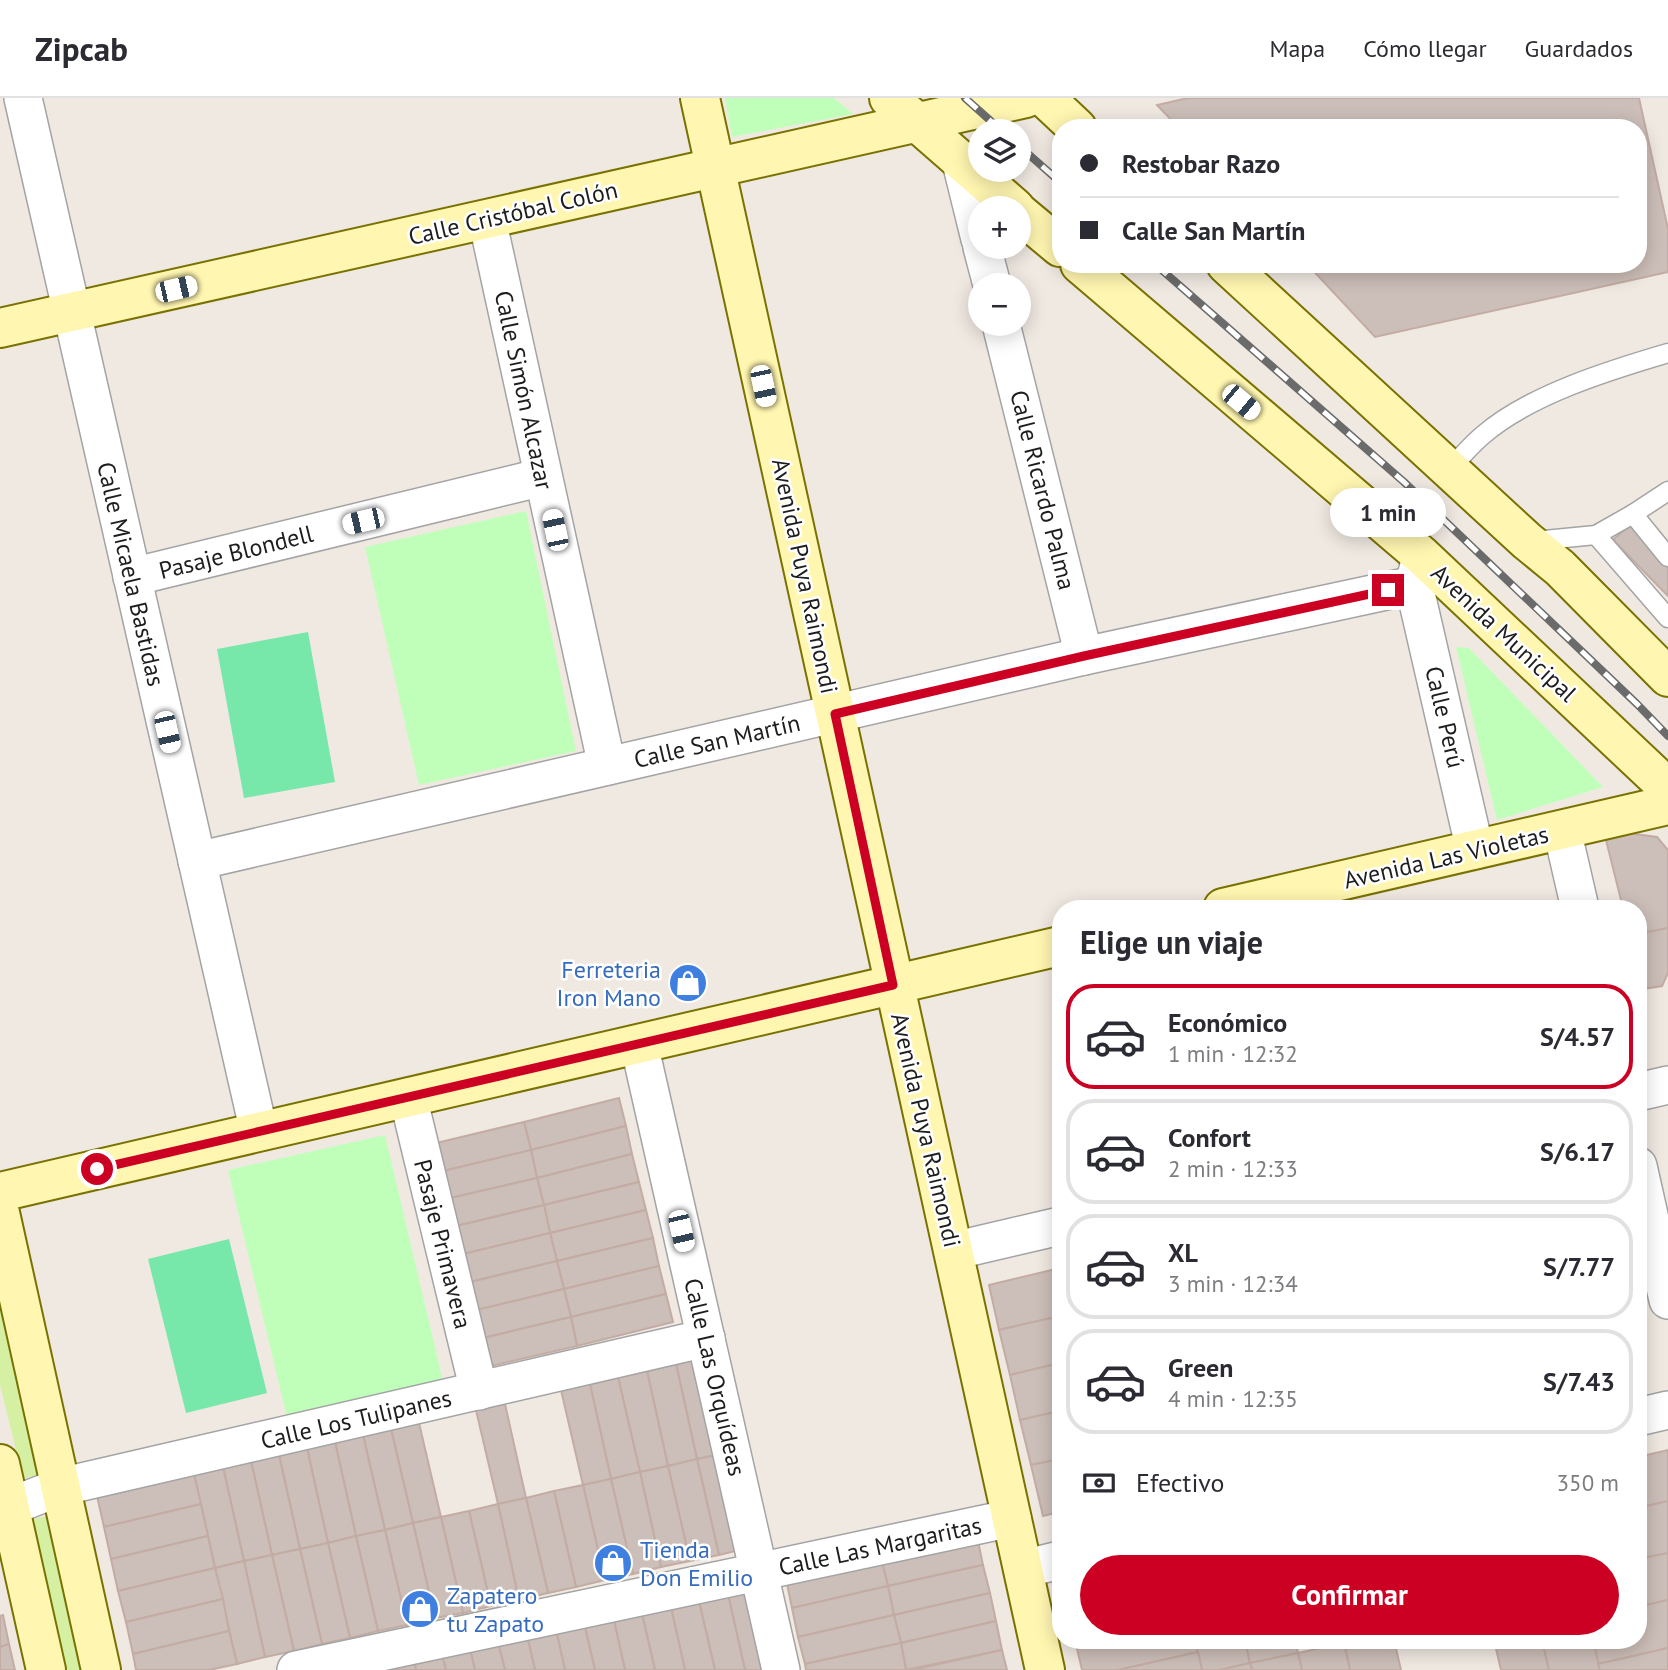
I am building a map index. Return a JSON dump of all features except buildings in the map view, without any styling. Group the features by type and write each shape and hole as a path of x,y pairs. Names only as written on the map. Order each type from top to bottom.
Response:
{"street":[{"name":"Calle Micaela Bastidas","path":"23,98 259,1132"},
{"name":"Avenida Puya Raimondi","path":"700,98 1045,1670"},
{"name":"Calle Cristóbal Colón","path":"0,328 715,168 903,110 1026,98"},
{"path":"1045,98 1067,119"},
{"path":"903,110 1001,196"},
{"path":"961,162 969,196"},
{"name":"Calle Simón Alcazar","path":"487,219 607,766"},
{"path":"1031,222 1052,240"},
{"name":"Avenida Municipal","path":"1090,273 1418,570 1668,788"},
{"path":"1236,273 1527,541 1560,568 1668,677"},
{"name":"Calle Ricardo Palma","path":"1004,336 1084,656"},
{"name":"Pasaje Blondell","path":"132,577 543,477"},
{"name":"Calle San Martín","path":"197,861 1084,656 1418,570"},
{"name":"Calle Perú","path":"1418,570 1475,850"},
{"name":"Avenida Las Violetas","path":"1258,900 1668,805"},
{"path":"1562,830 1578,900"},
{"path":"0,1192 1052,948"},
{"name":"Calle Las Orquídeas","path":"639,1044 781,1670"},
{"path":"1647,1090 1668,1085"},
{"name":"Pasaje Primavera","path":"408,1097 479,1391"},
{"path":"1647,1206 1668,1300"},
{"path":"0,1213 101,1670"},
{"path":"953,1251 1052,1228"},
{"name":"Calle Los Tulipanes","path":"9,1507 60,1487 706,1338"},
{"path":"1647,1415 1668,1410"},
{"path":"0,1464 46,1670"},
{"name":"Calle Las Margaritas","path":"296,1670 1012,1518"},
{"path":"1023,1569 1052,1562"}],"lane":[{"path":"1449,470 1484,434 1535,401 1617,368 1668,353"},
{"path":"1527,541 1596,535 1668,491"},
{"path":"1633,514 1668,557"},
{"path":"1596,535 1668,618"}],"green space":[{"path":"725,98 834,98 853,114 732,137"},
{"path":"526,511 576,751 419,785 365,547"},
{"path":"308,632 335,782 244,798 217,649"},
{"path":"1456,647 1469,648 1603,787 1497,820"},
{"path":"385,1135 445,1390 289,1426 228,1170"},
{"path":"229,1239 267,1393 186,1413 148,1259"},
{"path":"0,1280 45,1475 23,1478 0,1385"},
{"path":"52,1515 86,1670 65,1670 33,1519"}],"railway":[{"path":"965,98 989,119"},
{"path":"1031,156 1052,175"},
{"path":"1165,273 1404,482 1668,736"}],"place":[{"name":"Ferreteria Iron Mano","path":"688,983"},
{"name":"Tienda Don Emilio","path":"613,1563"},
{"name":"Zapatero tu Zapato","path":"420,1609"}],"route":[{"path":"97,1169 893,985 835,714 1084,656 1388,590"}]}
